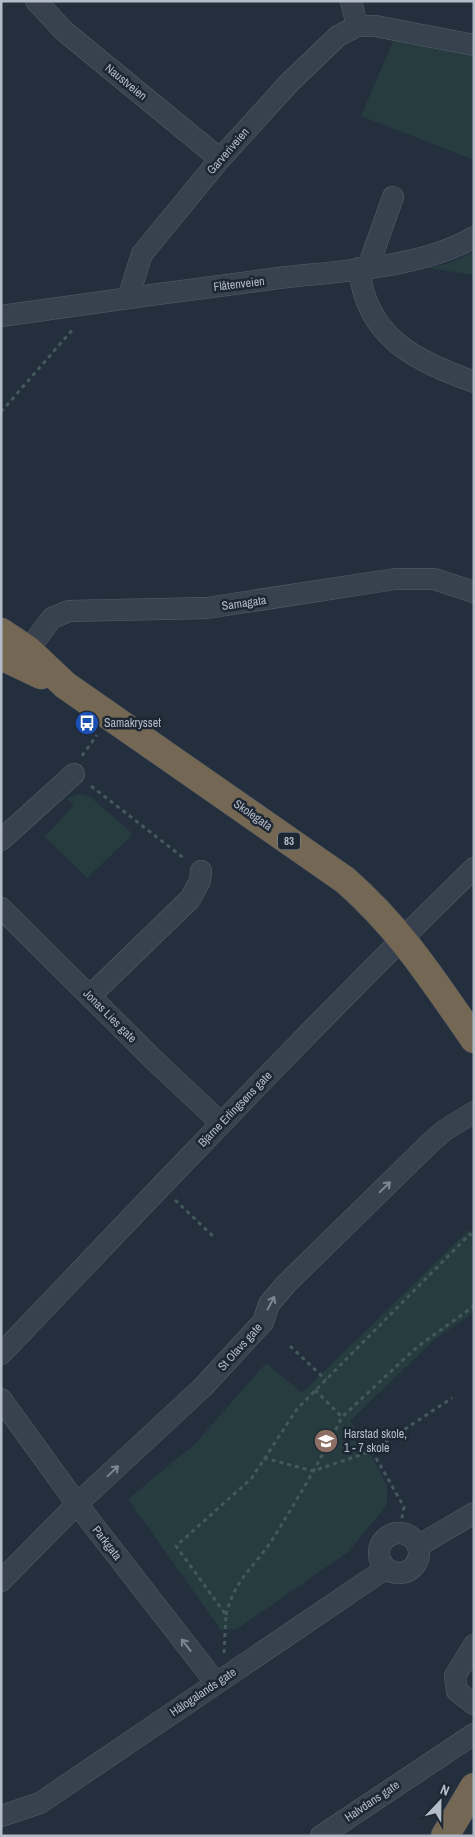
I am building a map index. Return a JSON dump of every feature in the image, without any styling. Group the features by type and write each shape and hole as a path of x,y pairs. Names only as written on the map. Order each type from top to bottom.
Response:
{"highway":[{"name":"83","path":"1,632 28,650 65,685"},
{"name":"83","path":"1,656 65,685"},
{"name":"Skolegata","path":"65,685 345,880 368,900 403,937 474,1040"},
{"path":"445,1836 474,1787"}],"street":[{"name":"Naustveien","path":"36,1 64,31 220,159"},
{"path":"350,1 357,26 375,26 474,45"},
{"name":"Garveriveien","path":"128,298 142,254 220,159 289,83 338,36 357,26"},
{"path":"393,197 363,267 366,301 377,320 406,351 434,367 474,382"},
{"name":"Flåtenveien","path":"1,316 363,267 434,255 458,246 474,237"},
{"name":"Samagata","path":"28,650 52,618 69,611 207,608 395,579 434,579 474,592"},
{"path":"1,840 74,774"},
{"name":"Bjarne Erlingsøns gate","path":"1,1354 221,1124 403,937 474,868"},
{"path":"90,996 190,899 200,881 201,871"},
{"name":"Jonas Lies gate","path":"1,908 221,1124"},
{"name":"St Olavs gate","path":"1,1581 77,1504 203,1387 263,1322 269,1304 286,1283 431,1142 445,1130 474,1112"},
{"name":"Parkgata","path":"1,1399 77,1504 216,1684"},
{"path":"418,1546 474,1513"},
{"path":"399,1533 414,1539 418,1546 418,1562 413,1568 399,1574 385,1569 378,1554 379,1546 384,1539 399,1533"},
{"name":"Hålogalands gate","path":"1,1830 10,1814 40,1803 385,1569"},
{"path":"474,1645 455,1676 457,1691 474,1704"},
{"name":"Halvdans gate","path":"321,1836 474,1734"}],"path":[{"path":"1,412 96,303"},
{"path":"98,734 79,759 74,774 201,871"},
{"path":"161,1187 215,1238"},
{"path":"226,1615 176,1546 251,1479 297,1409 315,1390 470,1234 474,1238"},
{"path":"224,1658 226,1615 231,1596 242,1577 272,1540 313,1471 342,1417 417,1347 474,1306"},
{"path":"290,1346 326,1380"},
{"path":"315,1390 342,1417"},
{"path":"264,1458 313,1471 372,1451 452,1398"},
{"path":"372,1451 404,1507 399,1533"}],"green space":[{"path":"394,39 474,53 474,160 361,116"},
{"path":"474,252 474,275 428,268 449,263"},
{"path":"80,794 89,796 133,834 87,878 45,837 74,805 67,798"},
{"path":"469,1230 474,1234 474,1312 434,1340 350,1421 364,1440 387,1486 387,1505 348,1552 237,1629 221,1630 128,1499 195,1444 266,1363 302,1393"}],"place":[{"name":"Samakrysset","path":"87,723"},
{"name":"Harstad skole, 1 - 7 skole","path":"326,1441"}]}
